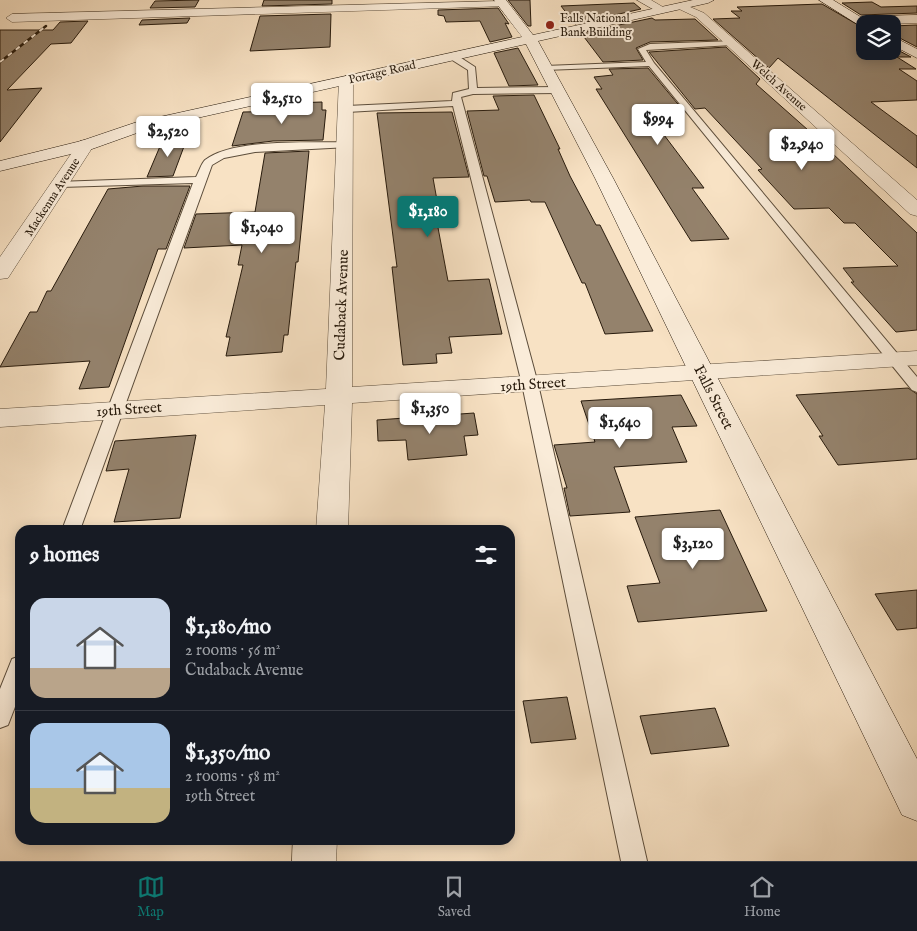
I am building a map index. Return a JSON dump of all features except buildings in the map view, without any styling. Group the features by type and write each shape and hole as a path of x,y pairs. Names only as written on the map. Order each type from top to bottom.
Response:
{"street":[{"path":"643,0 662,10"},
{"name":"Portage Road","path":"0,166 86,145 143,125 708,0"},
{"path":"825,0 856,18"},
{"path":"12,18 502,2"},
{"name":"Falls Street","path":"502,2 530,39 552,79 917,801"},
{"name":"Welch Avenue","path":"681,6 700,15 917,210"},
{"path":"901,20 917,19"},
{"path":"901,45 917,54"},
{"name":"Cudaback Avenue","path":"332,525 339,396 347,109 346,80"},
{"name":"Mackenna Avenue","path":"4,263 61,184 86,145"},
{"name":"19th Street","path":"0,418 906,358"},
{"path":"314,861 315,845"}],"lane":[{"path":"732,43 650,46 642,49 651,64 906,358 917,387"},
{"path":"452,56 472,69 473,91"},
{"path":"634,861 530,384 456,95 651,64"},
{"path":"347,109 448,105 457,103"},
{"path":"73,525 200,180 208,163 218,157 234,152 346,145"},
{"path":"61,184 200,180"},
{"path":"0,718 15,678"}],"railway":[{"path":"0,62 46,26"}],"place":[{"name":"Falls National Bank Building","path":"550,25"}]}
